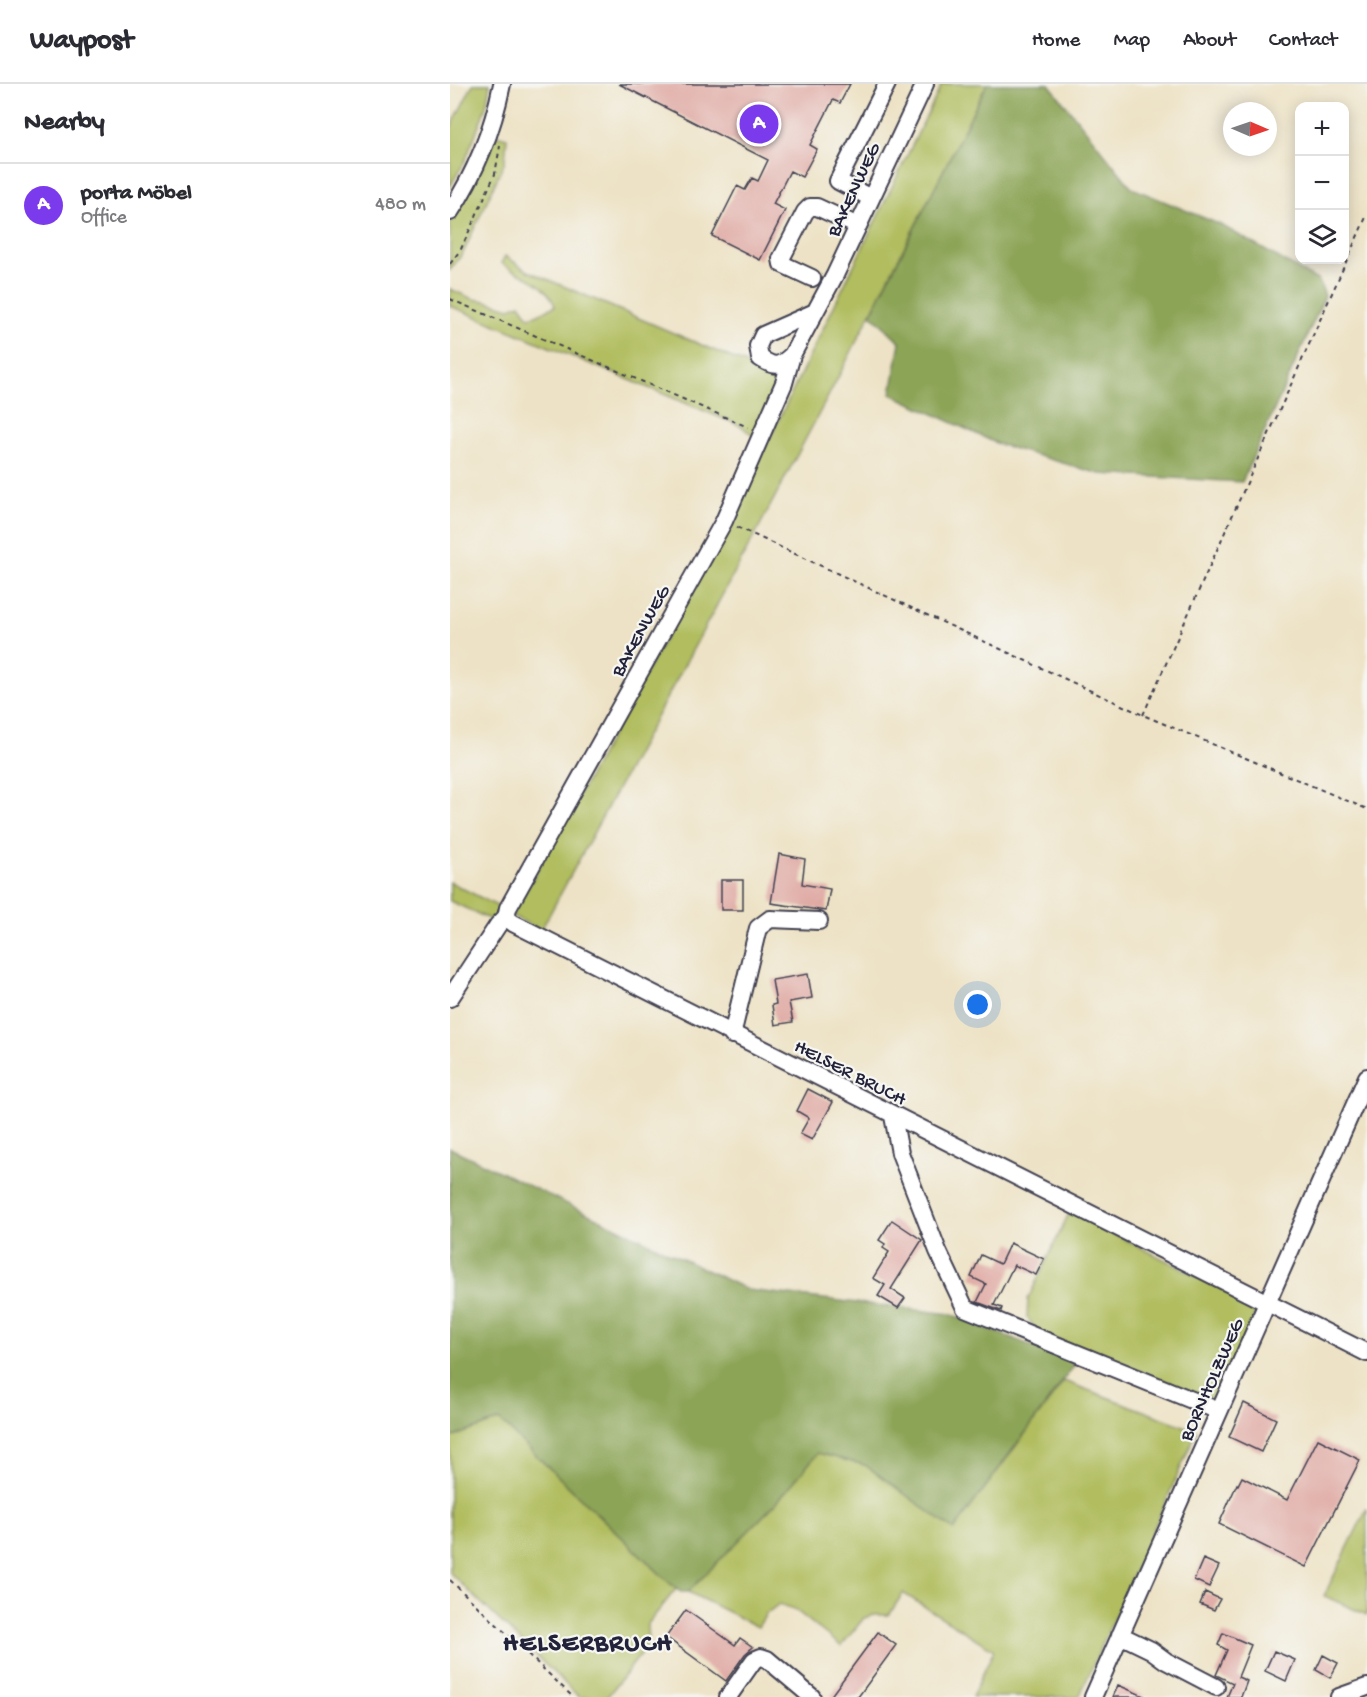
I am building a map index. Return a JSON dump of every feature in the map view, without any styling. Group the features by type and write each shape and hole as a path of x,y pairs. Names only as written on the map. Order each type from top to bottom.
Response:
{"street":[{"path":"450,212 477,162 496,110 501,84"},
{"path":"871,198 838,181 887,84"},
{"name":"BAKENWEG","path":"506,917 514,898 724,521 784,383 792,355 835,275 925,84"},
{"path":"812,278 782,264 781,259 805,212 810,207 817,207 858,226"},
{"path":"792,355 782,364 771,365 760,358 758,346 763,335 815,312"},
{"path":"450,998 498,925 506,917"},
{"name":"HELSER BRUCH","path":"506,917 513,923 732,1035 1367,1353"},
{"path":"732,1035 758,928 770,919 819,921"},
{"name":"BORNHOLZWEG","path":"1092,1697 1367,1077"},
{"path":"893,1116 900,1153 938,1251 965,1308 1219,1411"},
{"path":"1120,1635 1151,1650 1166,1661 1216,1688"},
{"path":"728,1697 754,1660 761,1657 767,1659 812,1697"},
{"path":"1339,1697 1367,1687"}],"path":[{"path":"450,264 461,249 495,174 500,144"},
{"path":"1143,715 1367,215"},
{"path":"450,299 762,432"},
{"path":"724,521 1143,715 1367,809"},
{"path":"450,1580 573,1697"}],"green space":[{"path":"473,84 490,84 486,107 466,159 450,187 450,129"},
{"path":"942,84 987,84 841,372 541,930 512,916 726,528"},
{"path":"987,84 1049,84 1132,188 1221,225 1319,281 1325,296 1242,482 1100,474 998,444 891,394 900,342 871,314"},
{"path":"496,135 507,138 505,161 463,253 450,270 450,223"},
{"path":"505,256 528,271 779,378 755,437 741,426 450,306 450,289 473,299 510,308 520,304 529,317 555,306 551,297 539,285 501,263"},
{"path":"450,882 501,908 493,921 450,901"},
{"path":"450,1148 748,1290 950,1314 1076,1363 954,1530 865,1465 818,1453 775,1504 688,1592 681,1592 499,1420 450,1438"},
{"path":"1070,1211 1251,1304 1255,1314 1217,1401 1037,1332 1027,1317 1028,1299"},
{"path":"1064,1381 1197,1431 1079,1697 972,1697 994,1650 903,1593 889,1615 864,1618 841,1646 794,1609 779,1604 766,1614 758,1627 688,1592 775,1504 818,1453 865,1465 954,1530"},
{"path":"499,1420 676,1589 647,1625 648,1645 607,1697 579,1697 450,1573 450,1438"},
{"path":"1367,1508 1367,1615 1324,1596"}],"building":[{"path":"619,84 850,84 840,103 833,100 810,145 817,149 802,177 790,171 773,204 785,210 760,260 712,236 737,186 745,190 752,178 758,181 768,160"},
{"path":"779,854 805,859 802,884 830,889 826,911 771,903"},
{"path":"721,880 743,880 743,910 721,910"},
{"path":"808,974 812,998 789,1002 793,1022 775,1025 772,1005 776,1004 772,980"},
{"path":"808,1089 833,1102 812,1140 800,1134 809,1118 797,1111"},
{"path":"892,1220 922,1240 891,1289 905,1298 898,1308 878,1296 885,1285 873,1278 889,1252 883,1248 885,1244 879,1240"},
{"path":"1010,1243 1044,1259 1036,1275 1014,1265 994,1305 1002,1308 1001,1311 977,1302 986,1284 971,1277 981,1255 1000,1264"},
{"path":"1244,1403 1276,1419 1261,1452 1229,1437"},
{"path":"1318,1439 1360,1460 1306,1567 1219,1524 1242,1477 1287,1500"},
{"path":"1203,1559 1219,1566 1209,1587 1194,1580"},
{"path":"1205,1592 1220,1599 1214,1610 1200,1604"},
{"path":"686,1610 735,1645 740,1638 753,1647 745,1654 726,1681 666,1637"},
{"path":"878,1632 896,1645 858,1697 830,1697"},
{"path":"1223,1633 1251,1645 1238,1677 1247,1681 1241,1697 1227,1697 1233,1683 1216,1675 1227,1650 1218,1645"},
{"path":"1274,1651 1295,1660 1286,1681 1265,1671"},
{"path":"1323,1655 1338,1663 1330,1678 1316,1670"},
{"path":"1118,1685 1146,1697 1113,1697"}],"place":[{"name":"porta Möbel","path":"759,124"}],"district":[{"name":"HELSERBRUCH","path":"588,1641"}]}
